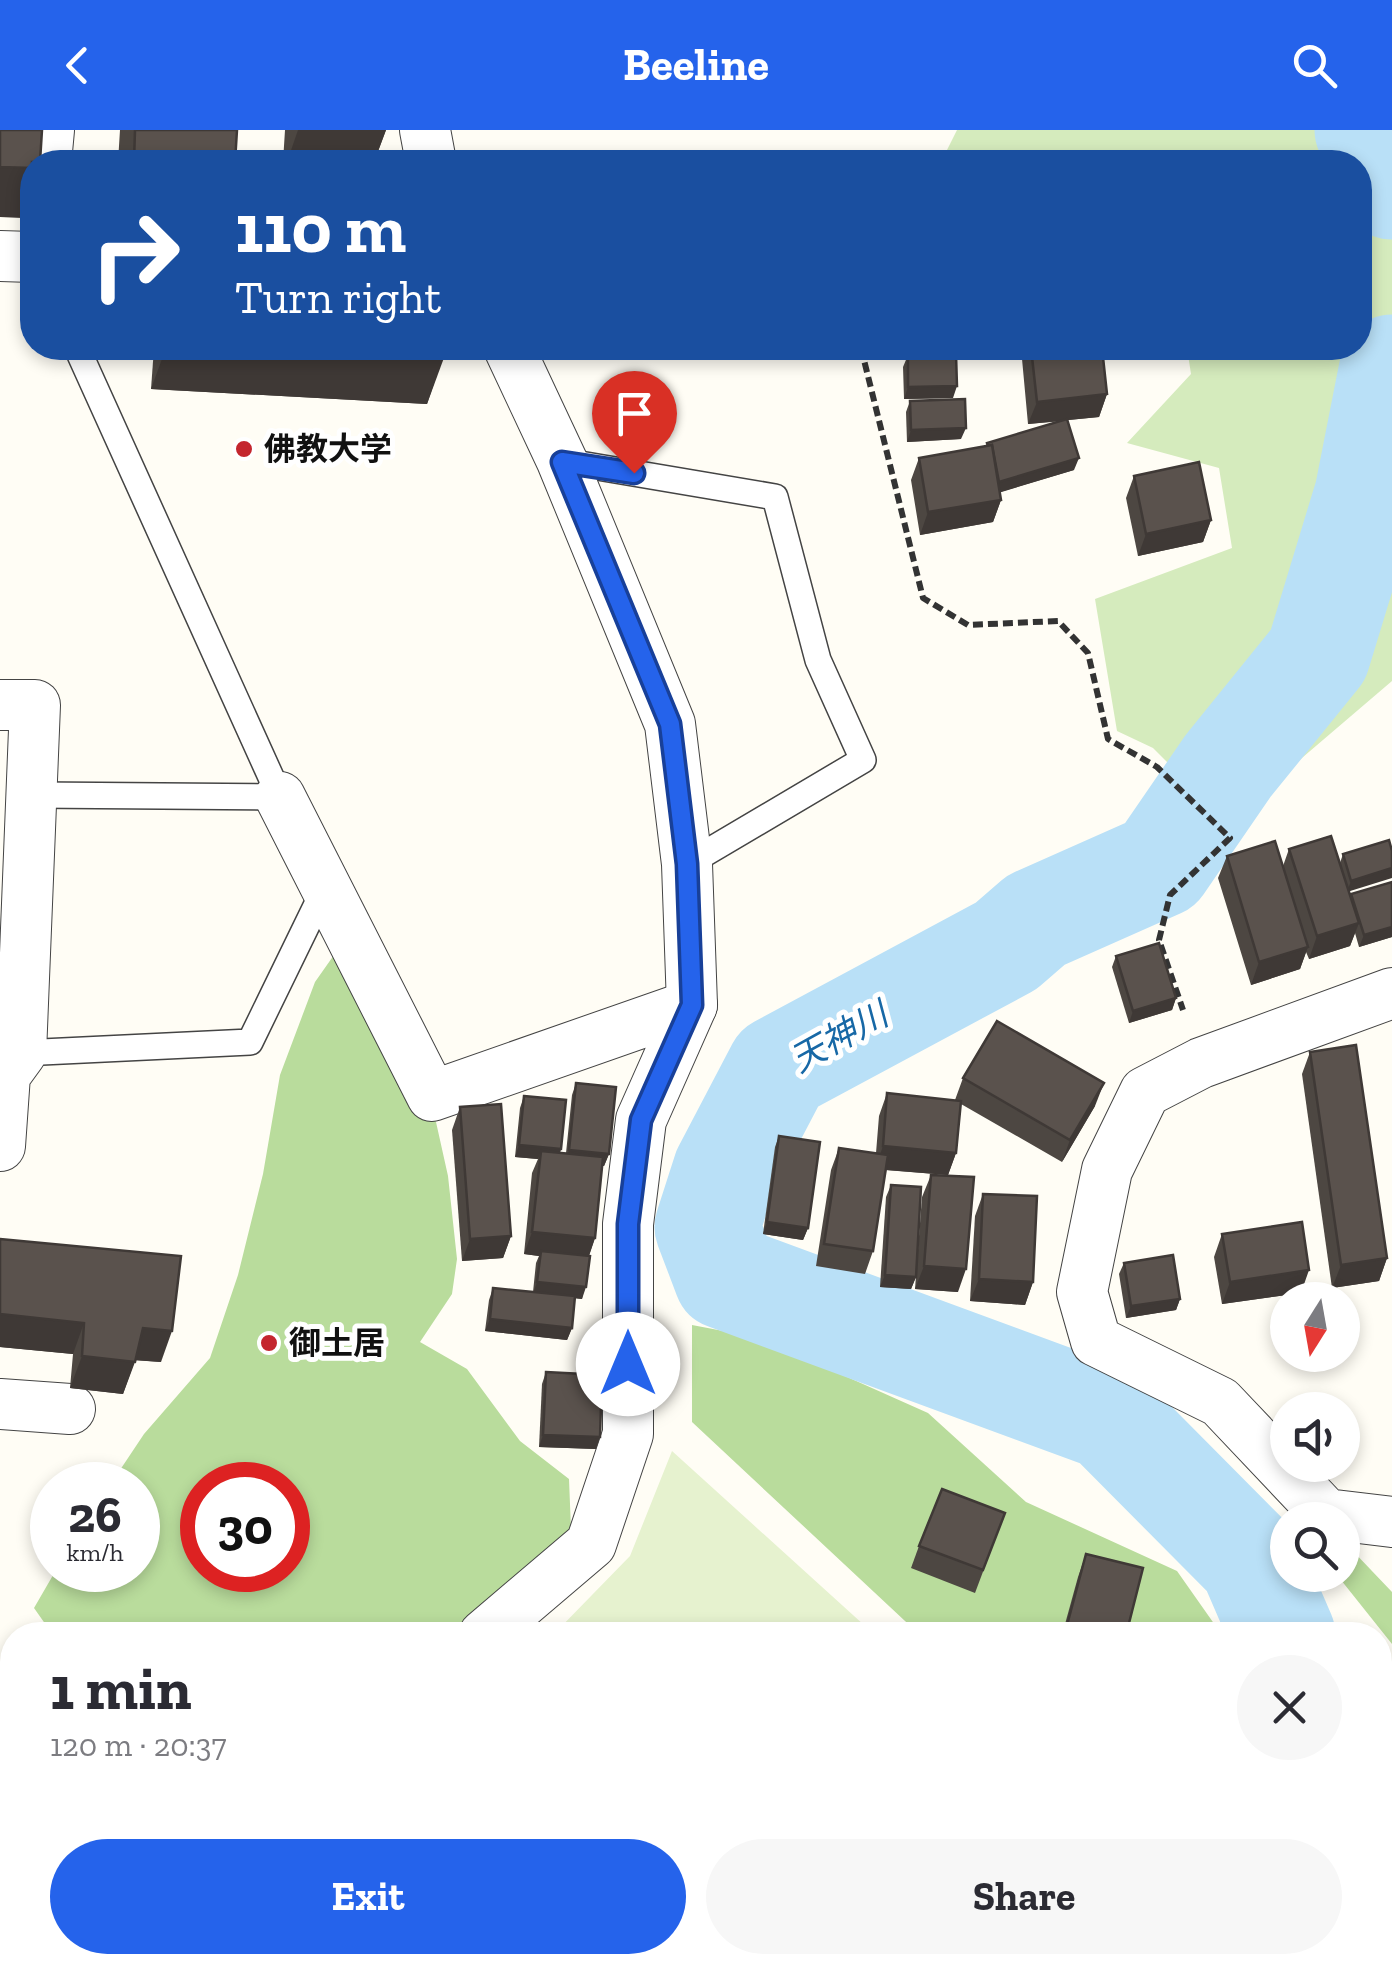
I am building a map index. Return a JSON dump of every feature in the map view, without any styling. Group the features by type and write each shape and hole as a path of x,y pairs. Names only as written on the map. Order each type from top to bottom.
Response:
{"street":[{"path":"499,1622 591,1544 628,1434 628,1224 641,1120 692,1005 687,864 670,724 515,360"},
{"path":"0,705 35,705 34,795 0,1146"},
{"path":"280,797 432,1096 692,1005"},
{"path":"1392,993 1202,1063 1145,1092 1108,1170 1082,1292 1096,1340 1220,1402 1326,1514 1392,1522"},
{"path":"0,1404 70,1409"}],"lane":[{"path":"34,795 280,797 82,360"},
{"path":"562,462 776,497 818,660 863,760 687,864"},
{"path":"9,1066 250,1042 324,890"}],"path":[{"path":"864,360 923,598 968,625 1058,621 1088,652 1108,739 1157,767 1230,838 1170,895 1159,940 1202,1063"}],"green space":[{"path":"957,130 1392,130 1392,681 1227,822 1153,748 1117,731 1095,599 1232,548 1219,468 1127,443 1191,374 1189,360 1372,360 1372,150 947,150"},
{"path":"341,945 436,1122 448,1176 457,1259 452,1294 420,1342 467,1369 520,1441 569,1479 571,1529 477,1622 44,1622 34,1608 43,1592 160,1592 160,1462 125,1462 144,1434 210,1358 238,1275 263,1174 280,1075 315,982"},
{"path":"692,1325 760,1338 928,1413 1026,1502 1177,1571 1213,1622 906,1622 692,1422"},
{"path":"672,1451 861,1622 566,1622 630,1556"},
{"path":"1360,1558 1392,1592 1392,1622 1374,1622 1351,1592 1360,1592"}],"building":[{"path":"0,130 42,130 41,150 20,150 20,168 0,167"},
{"path":"135,130 237,130 236,150 134,150"},
{"path":"908,360 956,360 957,386 908,387"},
{"path":"1032,360 1103,360 1107,394 1037,402"},
{"path":"965,399 966,428 911,430 910,401"},
{"path":"1067,419 1079,458 999,482 992,445 987,443"},
{"path":"992,445 1001,500 928,512 919,458"},
{"path":"1199,462 1211,520 1146,534 1134,476"},
{"path":"1331,836 1359,923 1317,936 1289,849"},
{"path":"1389,840 1392,868 1351,881 1343,854"},
{"path":"1275,841 1308,947 1259,962 1227,856"},
{"path":"1392,882 1392,927 1364,935 1351,894"},
{"path":"1159,943 1176,998 1133,1011 1116,956"},
{"path":"997,1021 1104,1083 1070,1140 963,1078"},
{"path":"1356,1045 1387,1258 1341,1265 1310,1052"},
{"path":"576,1083 616,1087 609,1154 569,1150"},
{"path":"887,1093 961,1101 956,1153 883,1146"},
{"path":"524,1096 566,1100 561,1149 519,1145"},
{"path":"501,1104 511,1236 470,1239 460,1107"},
{"path":"779,1136 820,1142 808,1228 767,1222"},
{"path":"839,1148 888,1155 873,1251 824,1244"},
{"path":"541,1151 603,1157 595,1238 532,1232"},
{"path":"931,1175 974,1177 966,1269 924,1266"},
{"path":"891,1185 921,1187 916,1277 885,1275"},
{"path":"983,1194 1037,1196 1033,1282 979,1279"},
{"path":"1302,1222 1309,1270 1230,1282 1222,1234"},
{"path":"0,1239 181,1256 172,1331 143,1328 135,1362 82,1356 84,1323 0,1314"},
{"path":"541,1251 590,1256 586,1287 537,1282"},
{"path":"1173,1255 1180,1299 1131,1306 1124,1263"},
{"path":"493,1288 575,1296 572,1328 490,1319"},
{"path":"546,1372 602,1375 600,1437 543,1435"},
{"path":"942,1489 1005,1513 983,1570 919,1546"},
{"path":"1086,1554 1143,1568 1129,1622 1068,1622"}],"waterway":[{"name":"天神川","path":"1367,130 1392,187"},
{"name":"天神川","path":"1277,1622 1251,1561 1109,1418 726,1277 707,1227 725,1171 779,1068 1006,946 1036,920 1160,865 1228,766 1318,655 1367,494 1392,367"}],"place":[{"name":"佛教大学","path":"244,449"},
{"name":"御土居","path":"269,1343"}],"route":[{"path":"628,1364 628,1224 641,1120 692,1005 687,864 670,724 562,462 634,473"}]}
